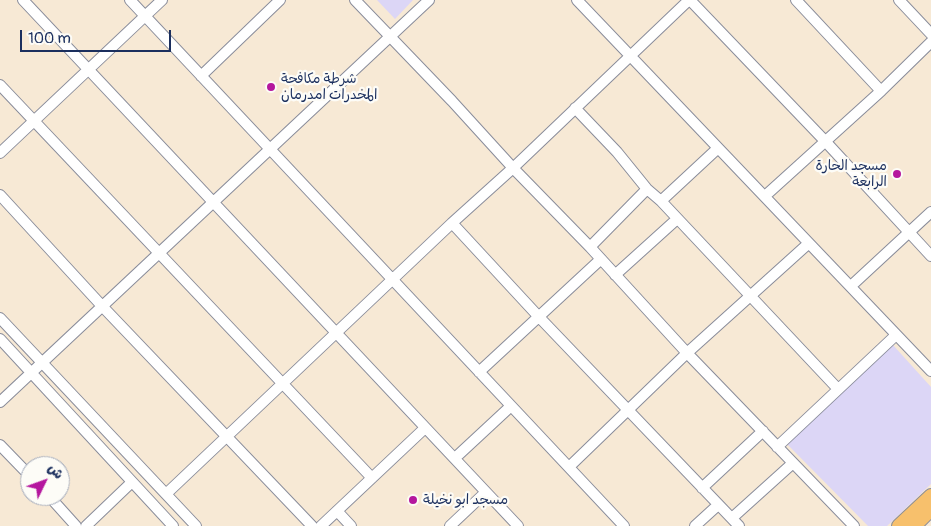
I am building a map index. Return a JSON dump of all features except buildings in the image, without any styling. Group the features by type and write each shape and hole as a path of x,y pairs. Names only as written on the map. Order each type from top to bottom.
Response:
{"main road":[{"path":"898,526 931,496"},
{"path":"914,526 931,509"}],"street":[{"path":"23,0 518,526"},
{"path":"130,0 624,526"},
{"path":"0,153 162,0"},
{"path":"201,76 280,0"},
{"path":"355,0 854,526"},
{"path":"0,402 429,0"},
{"path":"577,0 717,149 931,371"},
{"path":"166,494 281,383 513,168 689,0 825,141 931,256"},
{"path":"796,0 881,91"},
{"path":"900,0 931,34"},
{"path":"764,196 881,91 931,42"},
{"path":"0,85 372,478"},
{"path":"575,108 647,189 661,201 838,389"},
{"path":"661,201 717,149"},
{"path":"590,247 647,189"},
{"path":"0,195 102,306 312,526"},
{"path":"851,286 931,212"},
{"path":"615,274 676,219"},
{"path":"452,223 539,317 736,522 793,463"},
{"path":"569,467 688,353 809,243"},
{"path":"479,372 601,259"},
{"path":"0,318 196,526"},
{"path":"777,447 896,335"},
{"path":"0,339 173,526"},
{"path":"454,458 511,406"},
{"path":"321,526 426,428"},
{"path":"702,488 763,431"},
{"path":"0,445 20,466"},
{"path":"86,526 132,482"},
{"path":"450,526 486,492"},
{"path":"695,526 718,505"},
{"path":"57,506 76,526"},
{"path":"337,511 351,526"}],"shaded area":[{"path":"377,0 413,0 395,19"},
{"path":"893,345 931,387 931,484 887,526 868,526 786,443"}],"place":[{"name":"شرطة مكافحة المخدرات امدرمان","path":"271,87"},
{"name":"مسجد الحارة الرابعة","path":"897,174"},
{"name":"مسجد ابو نخيلة","path":"413,500"}]}
